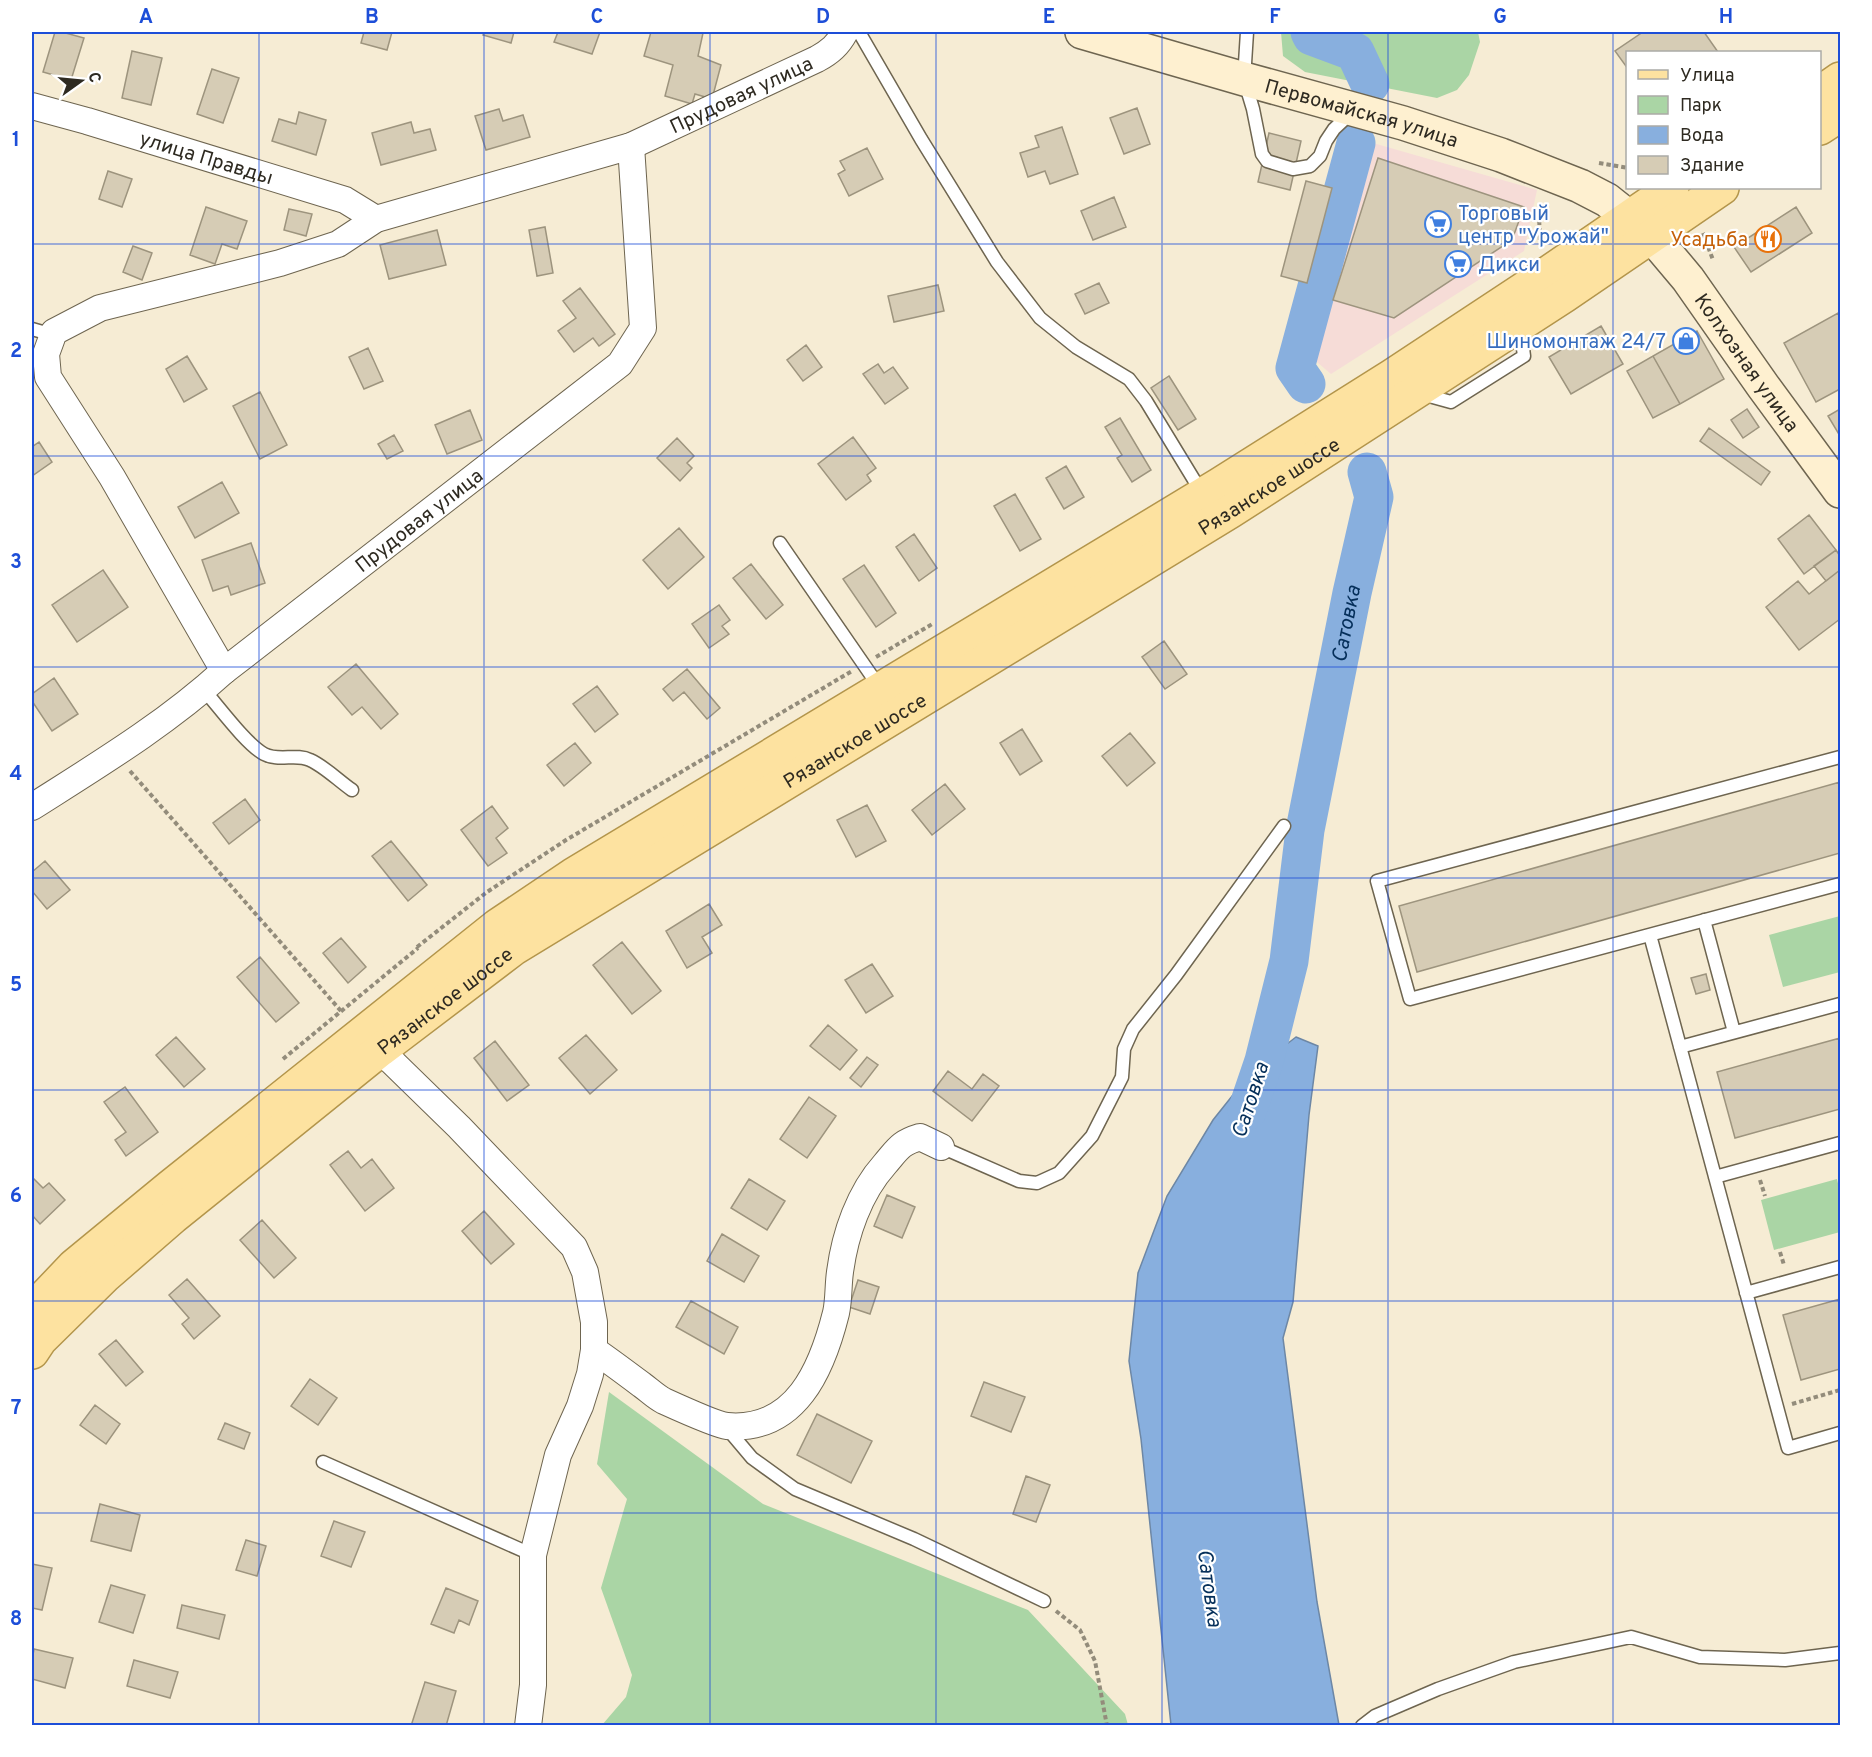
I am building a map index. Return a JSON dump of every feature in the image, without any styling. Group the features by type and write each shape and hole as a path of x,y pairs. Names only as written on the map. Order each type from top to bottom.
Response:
{"main road":[{"name":"Первомайская улица","path":"1082,32 1403,123 1501,155 1570,182 1607,200 1640,226"},
{"path":"1821,92 1840,80"},
{"path":"1821,127 1840,115"},
{"name":"Рязанское шоссе","path":"32,1352 40,1340 105,1276 173,1217 380,1050 513,949 1231,511 1520,324 1640,226 1671,189"},
{"name":"Рязанское шоссе","path":"32,1310 74,1266 170,1186 497,926 573,875 1203,495 1392,376 1640,226 1720,189"},
{"name":"Колхозная улица","path":"1640,226 1688,279 1837,477"}],"street":[{"name":"Прудовая улица","path":"40,383 46,354 42,332 54,332 100,308 280,263 338,244 376,219 631,146 817,59 835,47 845,32"},
{"name":"улица Правды","path":"32,106 345,200 376,219"},
{"name":"Прудовая улица","path":"32,807 116,754 204,690 224,671 620,364 643,328 631,146"},
{"path":"40,383 112,477 224,671"},
{"path":"380,1050 459,1127 574,1246 585,1272 594,1322 594,1350 590,1374 580,1406 558,1455 533,1555 533,1685 528,1725"},
{"path":"594,1350 663,1400 725,1426 752,1426 771,1420 788,1410 806,1389 817,1368 837,1310 845,1246 858,1206 877,1173 904,1142 920,1137 941,1146"}],"lane":[{"path":"859,32 921,140 997,262 1040,318 1076,347 1129,379 1146,401 1203,495"},
{"path":"1247,32 1244,79 1262,154 1267,161 1293,169 1311,166 1320,156 1334,129 1354,110"},
{"path":"780,543 881,688"},
{"path":"204,690 253,747 266,756 283,759 298,757 309,759 352,790"},
{"path":"1840,757 1377,881 1410,999 1840,884"},
{"path":"941,1146 1019,1181 1037,1183 1059,1173 1092,1137 1122,1077 1124,1049 1133,1029 1176,975 1284,826"},
{"path":"1704,920 1734,1032"},
{"path":"1650,934 1788,1448 1840,1433"},
{"path":"1680,1047 1840,1004"},
{"path":"1715,1177 1840,1143"},
{"path":"1746,1293 1840,1267"},
{"path":"725,1426 752,1458 795,1489 914,1539 1044,1601"},
{"path":"323,1462 533,1555"},
{"path":"1362,1725 1376,1716 1438,1689 1514,1662 1631,1637 1700,1657 1785,1660 1840,1653"}],"path":[{"path":"1609,166 1626,168"},
{"path":"1536,254 1540,245 1539,213"},
{"path":"116,754 341,1011"},
{"path":"1790,1404 1840,1390"},
{"path":"1044,1601 1080,1630 1095,1661 1107,1725"}],"shaded area":[{"name":"Торговый центр \"Урожай\"","path":"1366,141 1537,190 1524,251 1331,374 1311,357"}],"green space":[{"path":"1281,32 1478,32 1480,42 1469,75 1457,90 1437,98 1305,72 1283,56"},
{"path":"1840,916 1840,972 1783,987 1769,935"},
{"path":"1837,1179 1840,1192 1840,1232 1774,1250 1761,1200"},
{"path":"609,1392 763,1504 1028,1610 1125,1714 1128,1725 602,1725 626,1697 632,1675 601,1588 627,1499 597,1464"}],"water":[{"path":"1296,1037 1318,1046 1309,1115 1293,1302 1283,1338 1317,1602 1339,1725 1171,1725 1141,1439 1129,1361 1138,1273 1167,1196 1213,1120 1252,1071"}],"building":[{"path":"55,32 84,38 71,80 43,72"},
{"path":"364,32 392,32 387,50 361,43"},
{"path":"484,32 514,32 511,43 483,35"},
{"path":"558,32 600,32 592,54 554,42"},
{"path":"651,32 703,33 698,56 721,65 712,99 695,94 692,104 665,96 673,65 644,56"},
{"path":"1643,32 1704,32 1717,51 1626,51 1626,66 1615,51"},
{"path":"132,51 162,58 151,105 122,98"},
{"path":"212,69 239,78 223,123 197,114"},
{"path":"1137,108 1150,144 1124,154 1110,118"},
{"path":"499,109 503,121 523,115 530,137 486,150 475,116"},
{"path":"299,112 326,120 316,155 272,141 279,119 296,124"},
{"path":"411,122 414,133 430,129 436,150 381,165 372,133"},
{"path":"1062,127 1078,174 1050,184 1045,171 1028,177 1020,153 1039,147 1035,136"},
{"path":"1269,133 1301,141 1290,190 1258,182"},
{"path":"867,148 883,179 849,196 838,174 845,170 840,161"},
{"name":"Торговый центр \"Урожай\"","path":"1378,158 1524,207 1512,240 1394,318 1333,300"},
{"path":"108,171 132,179 122,207 99,199"},
{"path":"1306,181 1332,188 1307,283 1281,276"},
{"path":"1114,197 1126,227 1093,240 1081,211"},
{"path":"206,207 247,221 237,249 222,244 215,264 190,255"},
{"path":"1796,207 1812,233 1751,272 1734,247"},
{"path":"289,209 312,214 306,236 284,230"},
{"path":"545,227 553,273 537,276 529,230"},
{"path":"437,230 446,265 389,279 380,245"},
{"path":"133,246 152,253 142,280 123,272"},
{"path":"1099,283 1109,303 1085,314 1075,294"},
{"path":"938,285 944,311 894,322 888,296"},
{"path":"580,288 615,334 599,346 593,338 574,352 558,331 576,318 563,301"},
{"path":"1838,313 1840,319 1840,389 1816,402 1784,343"},
{"path":"1601,326 1623,364 1571,394 1549,357"},
{"path":"1697,331 1724,379 1680,404 1653,356"},
{"path":"806,345 822,367 803,381 787,360"},
{"path":"368,348 383,381 364,389 349,357"},
{"path":"187,356 207,389 184,402 166,369"},
{"path":"1653,356 1680,404 1653,418 1627,371"},
{"path":"878,364 884,373 893,367 908,388 885,404 863,374"},
{"path":"1169,376 1196,419 1178,430 1151,388"},
{"path":"260,392 287,445 260,459 233,406"},
{"path":"1747,409 1759,427 1743,438 1731,420"},
{"path":"1840,409 1840,436 1828,416"},
{"path":"470,410 482,440 447,454 435,425"},
{"path":"1120,418 1151,470 1132,482 1117,458 1122,455 1105,427"},
{"path":"1709,428 1770,472 1761,485 1700,441"},
{"path":"394,435 403,451 387,459 378,444"},
{"path":"853,437 876,468 867,475 871,481 846,500 818,464"},
{"path":"677,438 694,456 687,463 692,468 680,481 657,458"},
{"path":"39,442 52,462 32,476 32,447"},
{"path":"1066,466 1084,497 1064,509 1046,478"},
{"path":"222,482 239,513 195,538 178,507"},
{"path":"1015,494 1041,539 1020,551 994,506"},
{"path":"1809,515 1836,550 1804,574 1778,539"},
{"path":"679,528 704,557 668,589 643,560"},
{"path":"914,534 937,568 919,581 896,547"},
{"path":"251,543 265,583 231,595 228,586 213,591 202,560"},
{"path":"1836,550 1840,556 1840,570 1826,581 1814,566"},
{"path":"751,564 783,605 766,619 733,578"},
{"path":"864,565 896,613 876,627 843,579"},
{"path":"103,570 128,607 77,642 52,605"},
{"path":"1840,570 1840,619 1799,650 1766,607 1798,581 1809,594"},
{"path":"719,605 730,620 722,626 729,634 709,648 692,624"},
{"path":"1164,641 1187,674 1165,689 1142,657"},
{"path":"356,664 398,714 381,729 362,707 352,715 328,687"},
{"path":"687,669 720,708 707,719 684,692 673,701 663,689"},
{"path":"54,678 78,714 52,731 32,701 32,694"},
{"path":"597,686 618,714 595,732 573,704"},
{"path":"1022,729 1042,761 1020,775 1000,743"},
{"path":"1130,733 1155,763 1127,786 1102,756"},
{"path":"575,743 591,763 564,786 547,765"},
{"path":"1840,782 1840,853 1417,972 1399,906"},
{"path":"945,784 965,809 932,835 912,810"},
{"path":"245,799 260,820 229,844 213,823"},
{"path":"867,805 886,841 856,857 837,820"},
{"path":"492,806 508,828 496,838 507,853 488,866 461,830"},
{"path":"391,841 427,885 408,901 372,856"},
{"path":"45,861 70,890 47,909 32,891 32,872"},
{"path":"709,904 722,925 702,937 712,953 687,968 666,931"},
{"path":"341,938 366,967 348,983 323,953"},
{"path":"622,942 661,991 632,1014 593,965"},
{"path":"260,957 299,1003 276,1022 237,977"},
{"path":"872,964 893,996 866,1013 845,980"},
{"path":"1706,974 1710,990 1696,994 1691,978"},
{"path":"828,1025 857,1050 840,1070 810,1046"},
{"path":"586,1035 617,1070 590,1094 559,1058"},
{"path":"176,1037 205,1069 184,1087 156,1055"},
{"path":"1840,1038 1840,1109 1735,1138 1717,1072"},
{"path":"495,1041 529,1085 507,1101 474,1058"},
{"path":"867,1057 878,1065 861,1087 850,1078"},
{"path":"948,1071 972,1089 983,1074 999,1086 972,1121 933,1091"},
{"path":"125,1087 158,1132 126,1156 115,1140 126,1132 104,1102"},
{"path":"809,1097 836,1116 807,1158 780,1139"},
{"path":"348,1151 361,1168 372,1159 394,1188 365,1211 330,1165"},
{"path":"32,1177 43,1188 49,1183 65,1200 40,1224 32,1215"},
{"path":"749,1179 785,1201 767,1230 731,1208"},
{"path":"887,1195 915,1207 902,1238 874,1226"},
{"path":"484,1211 514,1244 491,1264 462,1231"},
{"path":"262,1220 296,1258 274,1278 240,1240"},
{"path":"722,1234 759,1256 744,1282 707,1261"},
{"path":"187,1279 220,1316 194,1339 182,1324 189,1318 169,1295"},
{"path":"858,1280 879,1287 870,1314 849,1307"},
{"path":"1840,1299 1840,1369 1801,1380 1783,1315"},
{"path":"691,1301 738,1327 724,1354 676,1327"},
{"path":"116,1340 143,1372 126,1386 99,1354"},
{"path":"310,1379 337,1398 318,1425 291,1406"},
{"path":"984,1382 1025,1397 1011,1432 971,1416"},
{"path":"95,1405 120,1424 106,1444 80,1425"},
{"path":"817,1414 872,1441 851,1483 797,1455"},
{"path":"225,1423 250,1433 244,1449 218,1439"},
{"path":"1026,1476 1050,1485 1036,1522 1013,1514"},
{"path":"100,1504 140,1515 131,1551 91,1541"},
{"path":"334,1521 365,1532 351,1567 321,1556"},
{"path":"246,1540 266,1546 257,1576 236,1570"},
{"path":"32,1564 52,1568 42,1610 32,1608"},
{"path":"111,1585 145,1595 133,1633 99,1622"},
{"path":"446,1588 478,1601 469,1625 459,1620 454,1633 431,1624"},
{"path":"182,1605 225,1615 219,1639 177,1628"},
{"path":"34,1649 73,1658 65,1688 32,1679"},
{"path":"134,1660 178,1672 170,1698 127,1686"},
{"path":"425,1682 456,1691 446,1726 411,1726"}],"waterway":[{"name":"Сатовка","path":"1310,32 1312,36 1355,52 1370,84"},
{"name":"Сатовка","path":"1306,384 1295,368 1356,143"},
{"name":"Сатовка","path":"1247,1111 1264,1061 1289,961 1305,830 1352,593 1374,497 1367,472"}],"place":[{"name":"Торговый центр \"Урожай\"","path":"1438,224"},
{"name":"Усадьба","path":"1768,239"},
{"name":"Дикси","path":"1458,264"},
{"name":"Шиномонтаж 24/7","path":"1686,341"}]}
